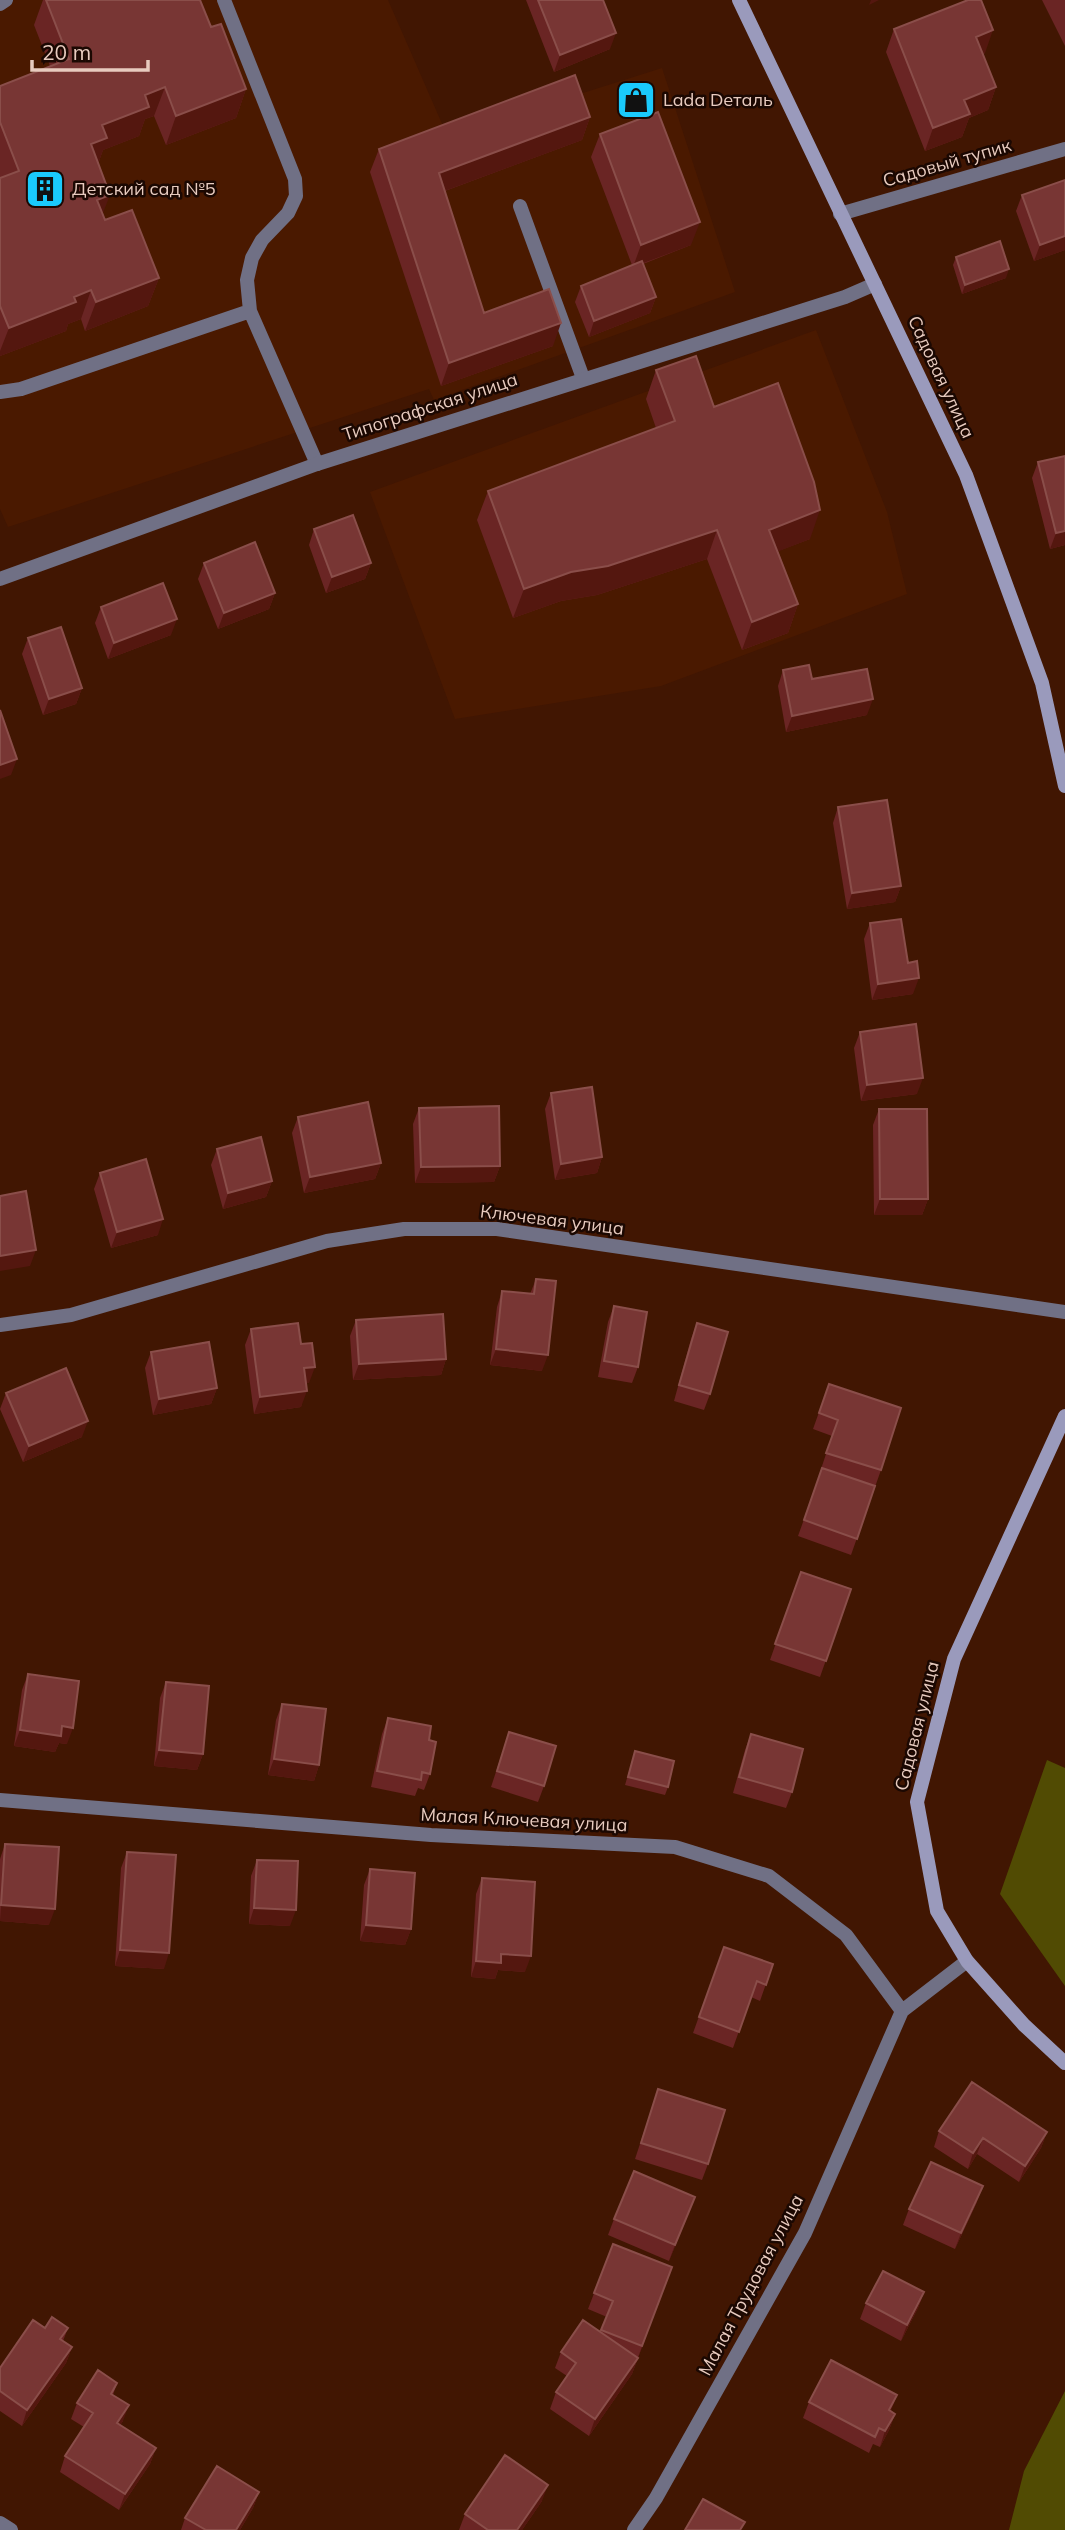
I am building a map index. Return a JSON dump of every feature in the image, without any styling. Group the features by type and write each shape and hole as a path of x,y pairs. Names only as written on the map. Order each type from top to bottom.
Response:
{"main road":[{"name":"Садовая улица","path":"739,0 966,475 1042,683 1065,786"},
{"name":"Садовая улица","path":"1065,1416 954,1659 917,1802 937,1911 967,1961 1024,2025 1065,2063"}],"street":[{"path":"0,4 6,0"},
{"path":"224,0 295,179 296,196 288,213 262,240 252,258 247,280 250,310 317,464"},
{"name":"Садовый тупик","path":"840,214 1065,149"},
{"path":"520,206 583,378"},
{"name":"Типографская улица","path":"0,579 317,464 845,297 875,284"},
{"path":"0,392 21,388 250,310"},
{"name":"Ключевая улица","path":"0,1325 71,1315 327,1241 404,1229 497,1229 1065,1312"},
{"name":"Малая Ключевая улица","path":"0,1800 431,1835 676,1847 769,1876 846,1935 902,2011"},
{"path":"902,2011 967,1961"},
{"name":"Малая Трудовая улица","path":"634,2530 656,2498 805,2233 902,2011"},
{"path":"0,2523 11,2530"}],"shaded area":[{"path":"0,0 388,0 450,142 567,98 662,68 735,292 434,400 429,389 8,527 0,509"},
{"path":"816,330 887,512 907,594 661,686 455,719 370,492"},
{"path":"1047,1760 1065,1768 1065,1986 1000,1894"},
{"path":"1065,2391 1065,2530 1009,2530 1024,2471"}],"building":[{"name":"Детский сад №5","path":"46,0 200,0 211,27 221,24 246,89 176,116 165,87 145,95 149,107 102,125 107,138 91,144 110,195 97,200 105,220 132,210 159,278 96,302 91,290 74,297 76,302 9,328 0,306 0,178 19,171 0,122 0,86 69,59"},
{"path":"538,0 603,0 616,33 560,55"},
{"path":"968,0 981,0 993,30 976,37 996,87 964,100 970,114 933,128 894,29"},
{"path":"575,75 590,117 439,173 484,313 549,289 561,323 449,363 379,149"},
{"path":"658,112 700,222 641,245 600,134"},
{"path":"1065,180 1065,236 1040,245 1022,195"},
{"path":"1000,241 1009,269 965,285 956,257"},
{"path":"642,261 656,297 594,321 581,286"},
{"path":"696,356 714,407 778,383 814,482 820,510 769,530 798,604 752,622 717,530 608,566 571,572 524,589 488,491 675,421 656,370"},
{"path":"1065,456 1065,531 1056,533 1038,462"},
{"path":"353,515 371,563 332,577 314,529"},
{"path":"255,542 275,593 224,613 204,563"},
{"path":"163,583 177,619 114,643 101,607"},
{"path":"61,627 82,688 49,699 28,638"},
{"path":"809,665 812,679 867,669 873,699 792,716 783,670"},
{"path":"0,710 17,759 0,765"},
{"path":"887,800 901,886 852,893 838,807"},
{"path":"901,919 908,963 917,961 919,978 878,984 870,923"},
{"path":"916,1024 923,1078 867,1085 860,1032"},
{"path":"592,1087 602,1157 561,1164 551,1093"},
{"path":"368,1102 381,1163 310,1177 298,1117"},
{"path":"499,1106 500,1166 421,1167 419,1108"},
{"path":"879,1109 927,1109 928,1199 880,1199"},
{"path":"261,1137 272,1181 228,1193 217,1149"},
{"path":"146,1159 163,1219 117,1232 100,1173"},
{"path":"26,1191 36,1250 0,1256 0,1196"},
{"path":"536,1279 556,1281 548,1355 496,1349 502,1291 534,1294"},
{"path":"614,1306 647,1312 638,1367 604,1361"},
{"path":"443,1314 446,1359 359,1364 356,1320"},
{"path":"298,1323 301,1344 312,1343 315,1367 304,1368 307,1391 260,1397 251,1329"},
{"path":"697,1323 728,1332 710,1394 679,1385"},
{"path":"209,1342 217,1388 159,1399 151,1352"},
{"path":"66,1368 88,1421 29,1446 6,1393"},
{"path":"829,1384 901,1408 881,1470 826,1453 838,1420 819,1413"},
{"path":"822,1468 875,1486 857,1539 804,1520"},
{"path":"801,1572 851,1589 826,1661 775,1644"},
{"path":"28,1674 79,1681 73,1728 62,1726 61,1736 20,1730"},
{"path":"166,1682 209,1686 203,1754 159,1750"},
{"path":"282,1704 326,1709 319,1765 274,1759"},
{"path":"388,1718 431,1726 429,1740 436,1742 430,1774 422,1772 421,1780 377,1771"},
{"path":"509,1732 556,1746 544,1786 497,1771"},
{"path":"751,1734 803,1749 792,1792 739,1777"},
{"path":"635,1751 674,1761 668,1787 628,1777"},
{"path":"5,1844 59,1847 55,1909 1,1905"},
{"path":"127,1852 176,1855 169,1953 120,1950"},
{"path":"257,1860 298,1861 296,1910 254,1908"},
{"path":"370,1869 415,1873 411,1929 366,1925"},
{"path":"482,1878 535,1882 531,1956 501,1954 501,1963 476,1961"},
{"path":"724,1947 773,1964 766,1985 757,1981 739,2032 699,2017"},
{"path":"972,2082 1047,2132 1025,2166 983,2138 973,2153 939,2131"},
{"path":"658,2089 725,2110 708,2164 641,2143"},
{"path":"931,2162 983,2186 961,2233 909,2209"},
{"path":"634,2171 695,2197 675,2245 614,2219"},
{"path":"613,2244 672,2267 642,2346 601,2330 613,2301 594,2293"},
{"path":"883,2271 924,2292 907,2325 866,2303"},
{"path":"52,2317 68,2328 60,2339 72,2347 27,2410 0,2391 0,2368 33,2320 45,2328"},
{"path":"583,2320 638,2358 595,2419 556,2392 576,2363 561,2352"},
{"path":"831,2360 897,2395 889,2410 895,2414 885,2431 879,2428 875,2437 809,2402"},
{"path":"98,2370 117,2383 111,2394 129,2405 117,2423 156,2448 125,2494 65,2456 93,2413 77,2403"},
{"path":"505,2455 548,2485 517,2530 488,2530 465,2514"},
{"path":"217,2466 259,2492 236,2530 206,2530 185,2518"},
{"path":"703,2499 745,2522 740,2530 685,2530"}],"place":[{"name":"Lada Dеталь","path":"636,100"},
{"name":"Детский сад №5","path":"45,189"}]}
